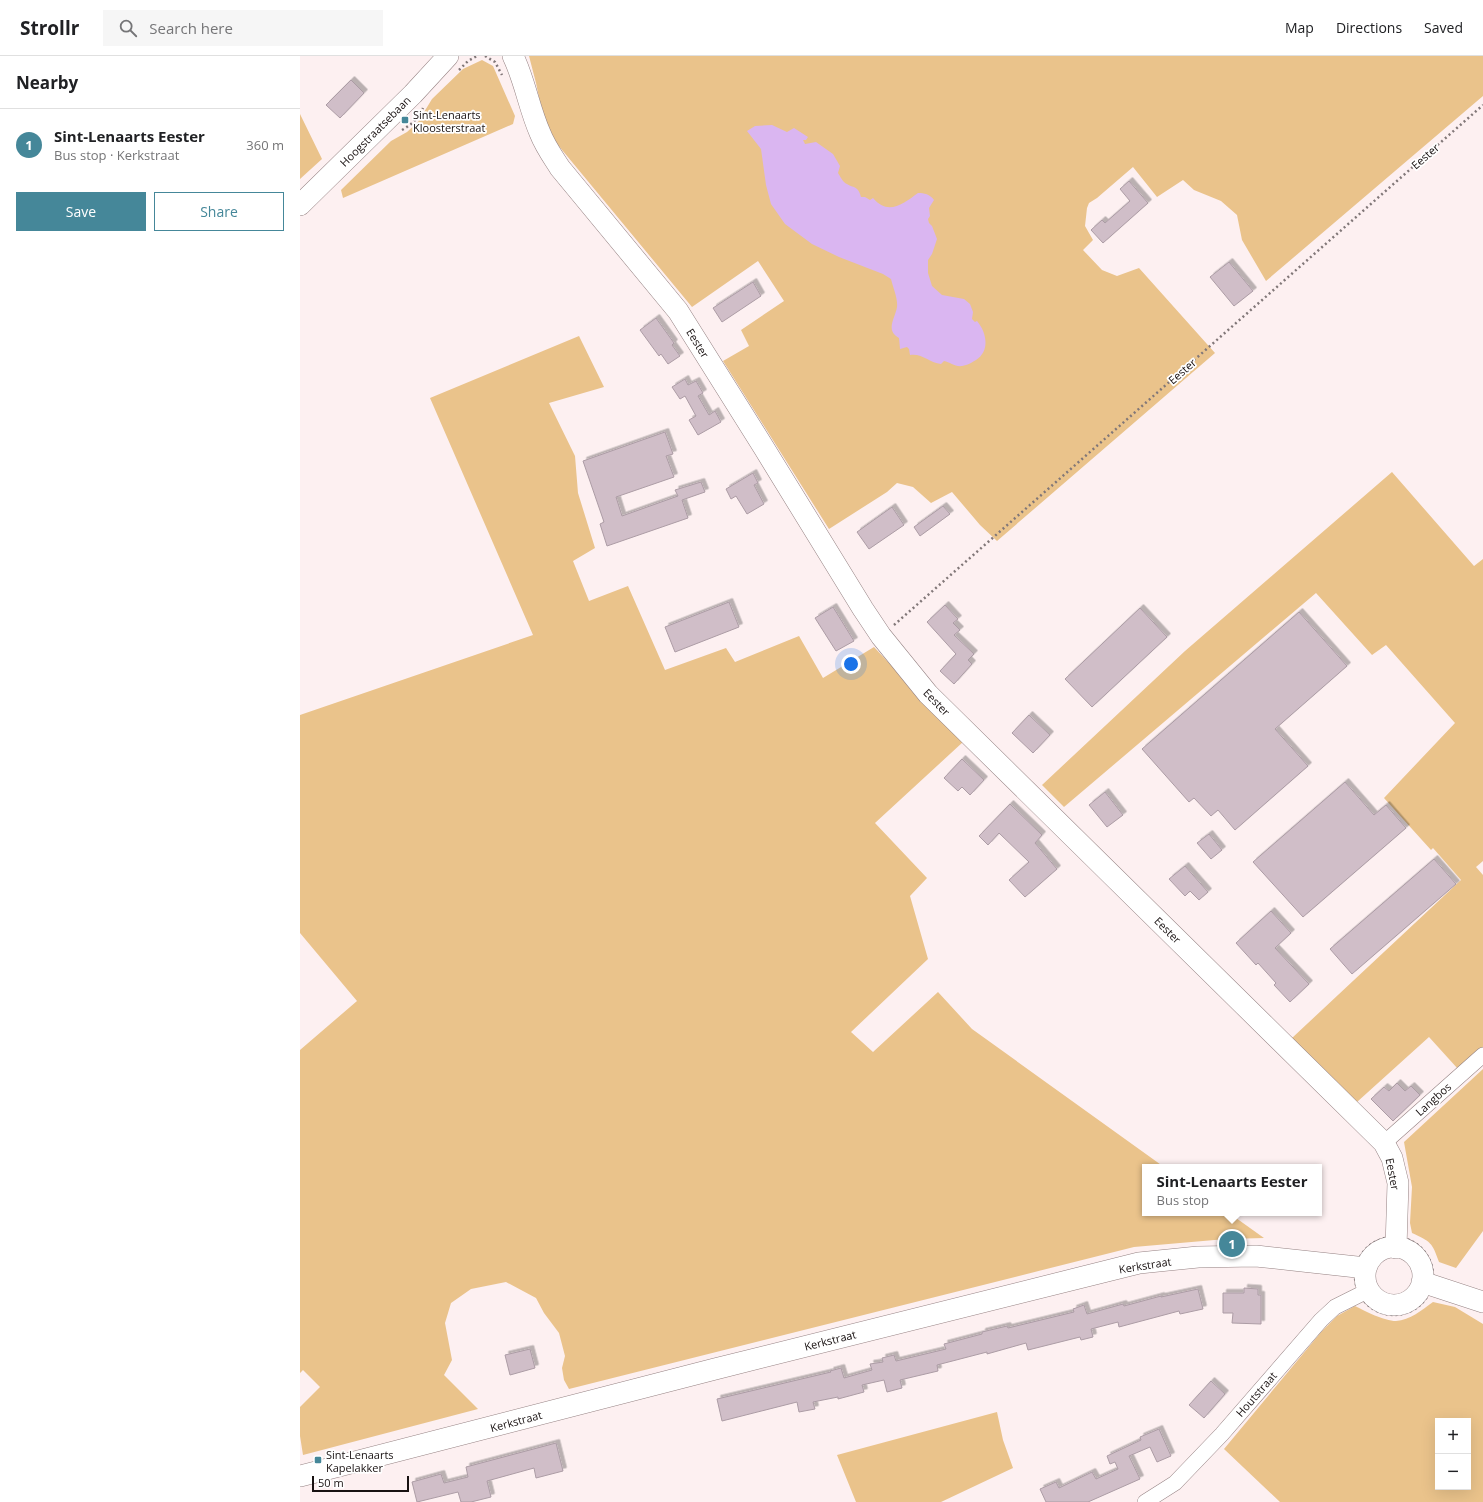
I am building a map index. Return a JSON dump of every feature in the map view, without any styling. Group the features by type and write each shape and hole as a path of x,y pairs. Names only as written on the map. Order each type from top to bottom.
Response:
{"main road":[{"name":"Hoogstraatsebaan","path":"300,205 412,94 458,58"},
{"name":"Eester","path":"504,59 520,72 540,133 560,168 678,311 863,609 881,636 928,694 1384,1143 1392,1158 1398,1183 1396,1248"},
{"path":"1396,1248 1410,1252 1417,1259 1422,1272 1422,1282 1415,1296 1406,1302 1396,1305 1380,1301 1372,1294 1369,1290 1366,1279 1366,1268 1371,1258 1375,1254 1385,1249 1396,1248"},
{"name":"Kerkstraat","path":"300,1476 715,1369 1139,1263 1198,1257 1256,1256 1366,1268"},
{"path":"1422,1282 1483,1302"}],"street":[{"name":"Langbos","path":"1384,1143 1483,1055"},
{"name":"Houtstraat","path":"1145,1502 1175,1483 1180,1478 1222,1434 1321,1320 1335,1307 1369,1290"}],"path":[{"path":"458,58 477,56"},
{"path":"485,56 504,59"},
{"name":"Eester","path":"881,636 1483,105"}],"shaded area":[{"path":"529,56 1483,56 1483,96 1266,281 1242,240 1237,215 1221,201 1194,190 1183,180 1157,197 1133,167 1089,203 1085,226 1093,240 1083,250 1102,270 1117,276 1139,268 1215,353 997,541 980,525 952,492 931,503 913,487 897,483 887,492 829,529 723,361 749,346 741,330 784,301 758,261 692,307 553,139 542,112"},
{"path":"482,60 493,66 515,116 513,124 343,198 341,190 391,141 407,132 418,122 432,99 463,69"},
{"path":"300,114 322,159 300,179"},
{"path":"772,125 787,132 794,128 808,137 806,140 803,140 805,144 816,142 833,154 840,166 838,173 844,182 858,190 861,197 865,197 870,200 873,198 884,206 890,207 907,201 918,193 931,196 934,200 929,208 930,216 928,219 937,239 932,254 928,260 928,273 932,286 942,295 964,299 970,304 973,312 972,319 975,322 977,321 983,331 986,342 983,352 976,360 964,366 955,365 944,361 941,364 918,355 910,355 907,347 900,349 899,338 892,331 892,324 897,304 891,279 883,274 839,257 812,244 785,224 771,204 766,185 761,149 747,131 755,126"},
{"path":"579,336 604,387 549,403 575,456 578,493 595,548 573,561 589,601 628,586 665,670 726,648 735,662 799,636 823,678 874,647 963,742 875,823 927,878 910,896 928,959 851,1032 873,1052 938,992 972,1029 1160,1164 1142,1164 1142,1216 1233,1216 1264,1238 1226,1239 1134,1247 569,1389 564,1380 562,1368 565,1356 559,1333 544,1313 536,1298 506,1282 471,1289 451,1303 445,1323 452,1360 444,1375 478,1409 303,1455 300,1436 300,1407 320,1387 303,1370 300,1373 300,1050 357,1001 300,933 300,715 533,635 430,398"},
{"path":"1392,472 1474,566 1483,559 1483,861 1476,867 1483,875 1483,1047 1458,1069 1429,1037 1357,1102 1292,1038 1461,880 1433,848 1431,850 1384,798 1455,723 1386,645 1372,655 1316,593 1064,807 1042,785 1185,651"},
{"path":"1483,1069 1483,1231 1456,1268 1439,1262 1430,1243 1412,1233 1410,1223 1412,1187 1404,1142"},
{"path":"1433,1302 1455,1307 1483,1324 1483,1502 1280,1502 1224,1449 1322,1331 1337,1316 1355,1306 1380,1318 1391,1321 1406,1319"},
{"path":"997,1412 1003,1440 1013,1468 941,1502 856,1502 837,1455"}],"building":[{"path":"351,80 364,93 340,118 326,105"},
{"path":"1129,181 1148,203 1103,243 1091,230 1102,220 1105,223 1130,201 1120,189"},
{"path":"1229,262 1253,291 1234,306 1210,277"},
{"path":"753,282 761,296 722,322 713,308"},
{"path":"656,318 674,343 672,345 680,356 668,364 661,354 659,356 640,330"},
{"path":"685,379 688,385 696,381 703,393 698,396 709,415 715,411 721,422 698,435 689,420 696,416 685,396 680,399 672,387"},
{"path":"665,432 673,454 666,456 674,477 616,497 622,516 678,496 675,490 701,482 705,492 682,500 688,518 607,546 600,524 604,522 583,461"},
{"path":"753,473 758,483 754,485 764,504 747,514 736,496 731,499 726,489"},
{"path":"943,506 950,514 920,536 914,527"},
{"path":"892,507 904,525 869,549 857,532"},
{"path":"729,602 739,627 675,652 665,627"},
{"path":"945,605 958,619 953,623 960,630 954,635 974,654 968,660 972,664 954,684 940,671 956,654 927,622"},
{"path":"833,607 854,641 836,651 815,618"},
{"path":"1140,608 1167,637 1092,707 1065,679"},
{"path":"1299,612 1347,666 1275,729 1308,766 1235,830 1218,810 1211,816 1194,798 1189,802 1142,749"},
{"path":"1029,715 1050,735 1033,753 1012,733"},
{"path":"962,759 984,780 970,795 962,787 958,791 944,778"},
{"path":"1345,782 1374,815 1386,805 1406,828 1303,917 1253,862"},
{"path":"1105,792 1123,815 1107,827 1089,805"},
{"path":"1010,804 1042,835 1035,843 1057,869 1025,897 1009,880 1029,862 999,833 988,845 979,836"},
{"path":"1209,834 1222,850 1211,859 1197,843"},
{"path":"1434,859 1456,884 1352,974 1330,949"},
{"path":"1185,866 1208,892 1199,900 1190,891 1185,896 1169,879"},
{"path":"1271,911 1291,933 1275,948 1309,984 1290,1002 1274,985 1276,983 1258,963 1256,965 1236,943"},
{"path":"1397,1083 1405,1091 1411,1086 1420,1095 1393,1121 1371,1099 1384,1087 1389,1091"},
{"path":"1244,1288 1258,1289 1258,1295 1261,1295 1261,1324 1232,1323 1233,1313 1223,1313 1223,1293 1244,1293"},
{"path":"1198,1289 1203,1309 1180,1314 1179,1311 1119,1327 1118,1322 1091,1329 1093,1337 1081,1340 1080,1337 1028,1350 1026,1343 987,1354 987,1352 937,1365 938,1371 900,1380 902,1388 887,1392 884,1380 862,1385 864,1392 838,1399 838,1397 813,1402 815,1409 799,1412 797,1402 722,1421 717,1399 831,1372 830,1371 841,1368 844,1378 872,1370 870,1364 883,1362 882,1358 894,1355 896,1361 946,1349 944,1344 982,1334 982,1332 1007,1326 1008,1328 1074,1312 1073,1309 1084,1305 1087,1314 1123,1304 1124,1306 1161,1296"},
{"path":"530,1349 535,1368 510,1375 505,1355"},
{"path":"1211,1381 1225,1394 1204,1418 1189,1405"},
{"path":"1159,1429 1171,1456 1157,1462 1150,1447 1129,1456 1140,1479 1088,1502 1046,1502 1040,1489 1056,1482 1059,1488 1092,1472 1096,1479 1118,1469 1115,1462 1110,1464 1107,1456 1141,1440 1140,1437"},
{"path":"556,1443 563,1471 536,1478 534,1468 487,1481 491,1497 471,1502 461,1502 458,1492 417,1502 412,1482 441,1474 444,1483 468,1477 466,1467"}],"place":[{"name":"Sint-Lenaarts Kloosterstraat","path":"405,120"},
{"name":"Sint-Lenaarts Eester","path":"1232,1244"},
{"name":"Sint-Lenaarts Kapelakker","path":"318,1460"}]}
